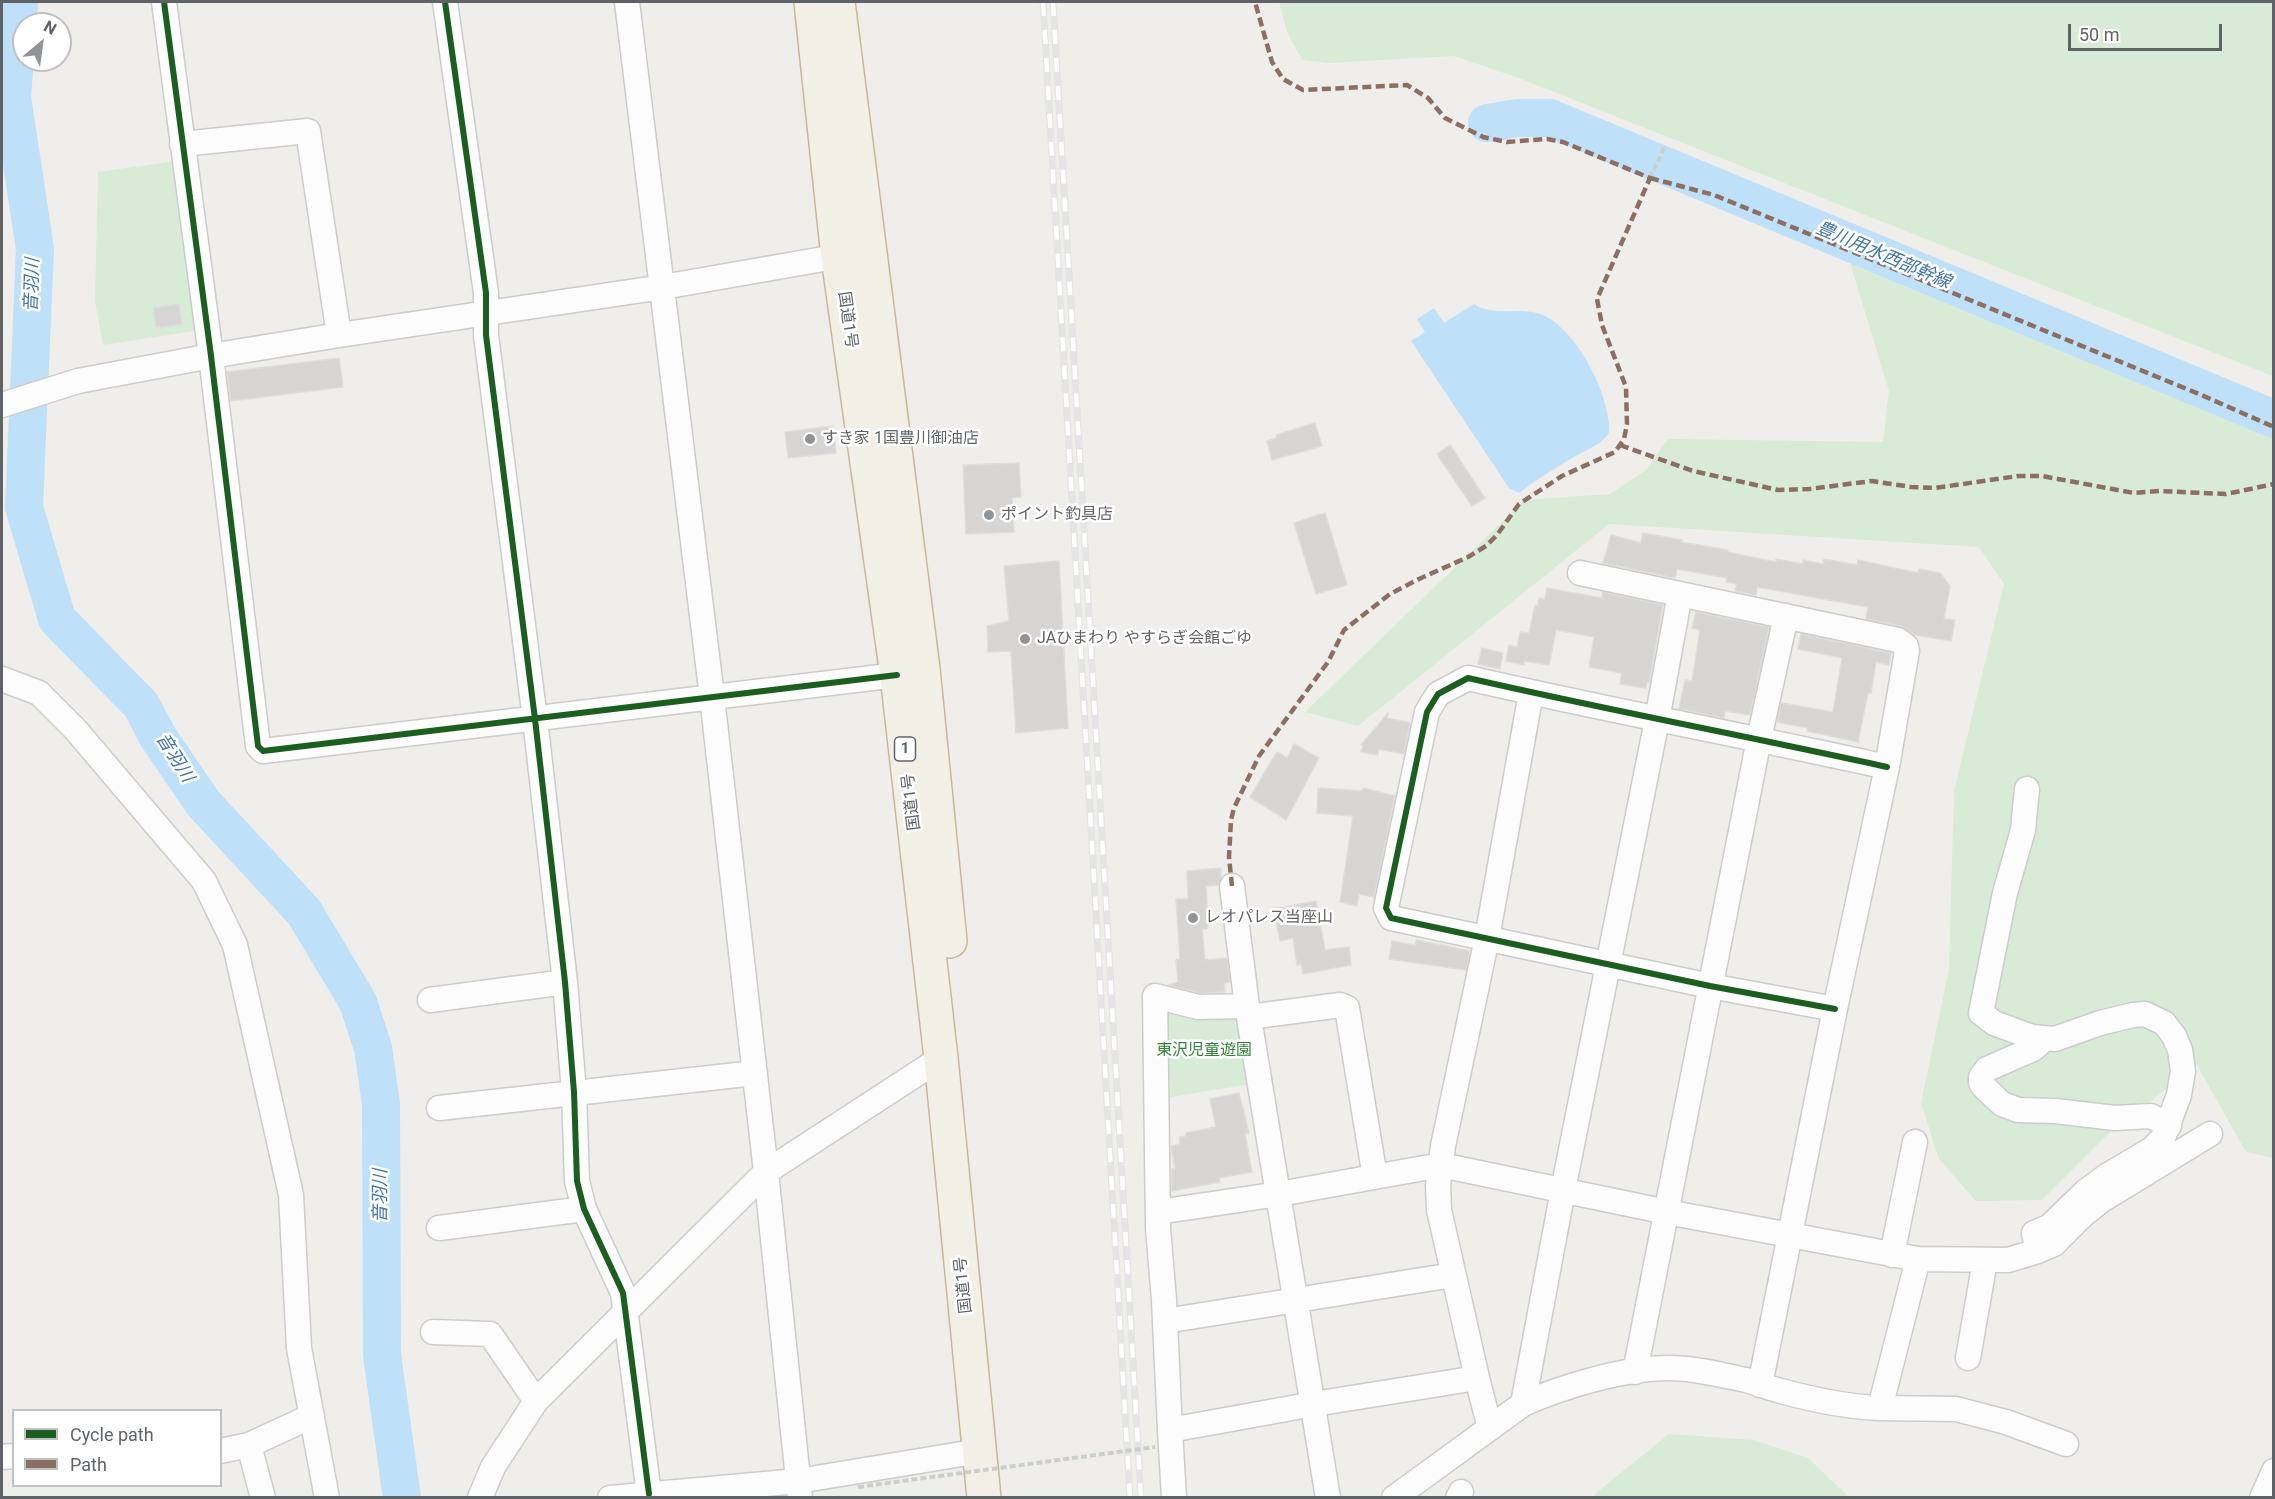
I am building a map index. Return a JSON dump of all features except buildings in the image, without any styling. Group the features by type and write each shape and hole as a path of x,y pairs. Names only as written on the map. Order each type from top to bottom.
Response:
{"highway":[{"name":"国道1号","path":"811,2 838,257 897,675 941,1058 984,1497"},
{"name":"国道1号","path":"838,2 923,669 1004,1497"}],"street":[{"path":"164,2 211,356 258,746 263,751 897,675"},
{"path":"446,2 486,293 486,335 535,719 565,982 574,1092 577,1181 584,1209 623,1293 649,1494"},
{"path":"627,2 712,698 766,1172 799,1489"},
{"path":"182,144 308,131 339,334"},
{"path":"2,405 78,381 211,356 339,334 663,287 870,252"},
{"path":"1580,573 1898,640 1906,646 1887,767 1835,1009 1760,1384"},
{"path":"1523,1404 1563,1190 1658,720 1680,594"},
{"path":"1635,1372 1759,739 1786,616"},
{"path":"1835,1009 1710,986 1391,918 1386,908 1427,712 1438,694 1468,678 1887,767"},
{"path":"2,680 39,693 75,729 204,881 235,945 291,1195 299,1348 327,1497"},
{"path":"1490,1428 1439,1210 1438,1185 1532,693"},
{"path":"2027,789 2023,830 2005,893 1981,1013 1994,1023 2041,1038 2061,1038 2100,1023 2145,1014 2164,1023 2177,1042 2182,1071 2180,1095 2163,1138 2152,1149 2108,1175 2073,1202 2055,1222 2034,1233 2038,1251"},
{"path":"1232,886 1248,1011 1328,1497"},
{"path":"430,1000 565,982"},
{"path":"1174,1497 1162,1439 1165,1321 1158,1212 1155,996 1202,1007 1248,1011 1340,1005 1347,1008 1375,1177"},
{"path":"2041,1038 2039,1044 2033,1049 1987,1070 1981,1077 1984,1088 2002,1104 2018,1110 2055,1111 2115,1118 2151,1116 2169,1126"},
{"path":"480,1497 493,1467 537,1401 766,1172 941,1058"},
{"path":"439,1108 755,1073"},
{"path":"1158,1212 1279,1194 1441,1165 1667,1212 1892,1255 1918,1259 1985,1261 2017,1259 2054,1244 2102,1200 2210,1134"},
{"path":"1892,1255 1915,1142"},
{"path":"439,1228 584,1209"},
{"path":"1880,1408 1918,1259"},
{"path":"1968,1358 1985,1261"},
{"path":"1165,1321 1453,1275"},
{"path":"433,1332 490,1334 537,1401"},
{"path":"1394,1497 1523,1404 1545,1394 1582,1383 1653,1369 1680,1369 1760,1384 1832,1404 1880,1408 1956,1409 1994,1418 2066,1444"},
{"path":"1162,1439 1314,1404 1477,1378"},
{"path":"222,1451 249,1445 312,1416"},
{"path":"249,1445 263,1497"},
{"path":"610,1497 799,1489 980,1451"},
{"path":"2262,1497 2274,1471"}],"path":[{"path":"1650,178 1664,148"},
{"path":"858,1487 1162,1439"}],"green space":[{"path":"1279,2 2273,2 2273,376 1516,77 1454,56 1329,63 1302,60 1287,32"},
{"path":"177,161 200,330 103,345 95,302 98,172"},
{"path":"1848,256 2273,417 2273,1158 2246,1152 2197,1065 2106,1136 2042,1200 1976,1201 1939,1159 1921,1103 1949,969 1954,791 2004,584 1979,547 1609,524 1358,726 1305,712 1525,500 1610,494 1646,470 1668,439 1883,442 1889,391"},
{"name":"東沢児童遊園","path":"1165,1000 1237,1011 1250,1084 1165,1098"},
{"path":"1669,1434 1753,1440 1808,1458 1849,1497 1593,1497"}],"water":[{"path":"1474,304 1491,310 1536,313 1556,324 1578,347 1587,361 1601,390 1605,405 1609,427 1607,436 1595,446 1559,466 1519,493 1509,488 1411,341 1425,332 1417,319 1434,308 1444,323"}],"waterway":[{"name":"音羽川","path":"19,2 12,97 35,249 24,507 57,619 141,705 158,737 203,803 304,912 358,1002 373,1048 381,1104 382,1355 402,1498"},
{"name":"豊川用水西部幹線","path":"1487,123 1518,118 1550,118 2274,419"}],"railway":[{"path":"1043,2 1130,1498"},
{"path":"1053,2 1141,1498"}],"marked path":[{"path":"1232,886 1229,857 1234,808 1259,756 1328,662 1344,630 1390,594 1486,546 1497,535 1519,504 1562,476 1615,452 1624,439 1627,424 1626,387 1602,325 1597,299 1650,178 1563,142 1547,139 1507,142 1483,137 1445,118 1428,98 1407,85 1303,90 1283,79 1272,62 1255,2"},
{"path":"1650,178 1714,195 2274,427"},
{"path":"1620,445 1693,471 1778,490 1809,489 1872,481 1935,488 2018,476 2042,476 2134,493 2159,491 2226,494 2274,484"}],"cycle path":[{"path":"164,2 211,356 258,746 263,751 897,675"},
{"path":"445,2 486,293 486,335 535,719 565,982 574,1092 577,1181 584,1209 623,1293 649,1494"},
{"path":"1835,1009 1710,986 1391,918 1386,908 1427,712 1438,694 1468,678 1887,767"}],"place":[{"name":"すき家 1国豊川御油店","path":"810,439"},
{"name":"ポイント釣具店","path":"989,515"},
{"name":"JAひまわり やすらぎ会館ごゆ","path":"1025,639"},
{"name":"レオパレス当座山","path":"1193,918"}]}
